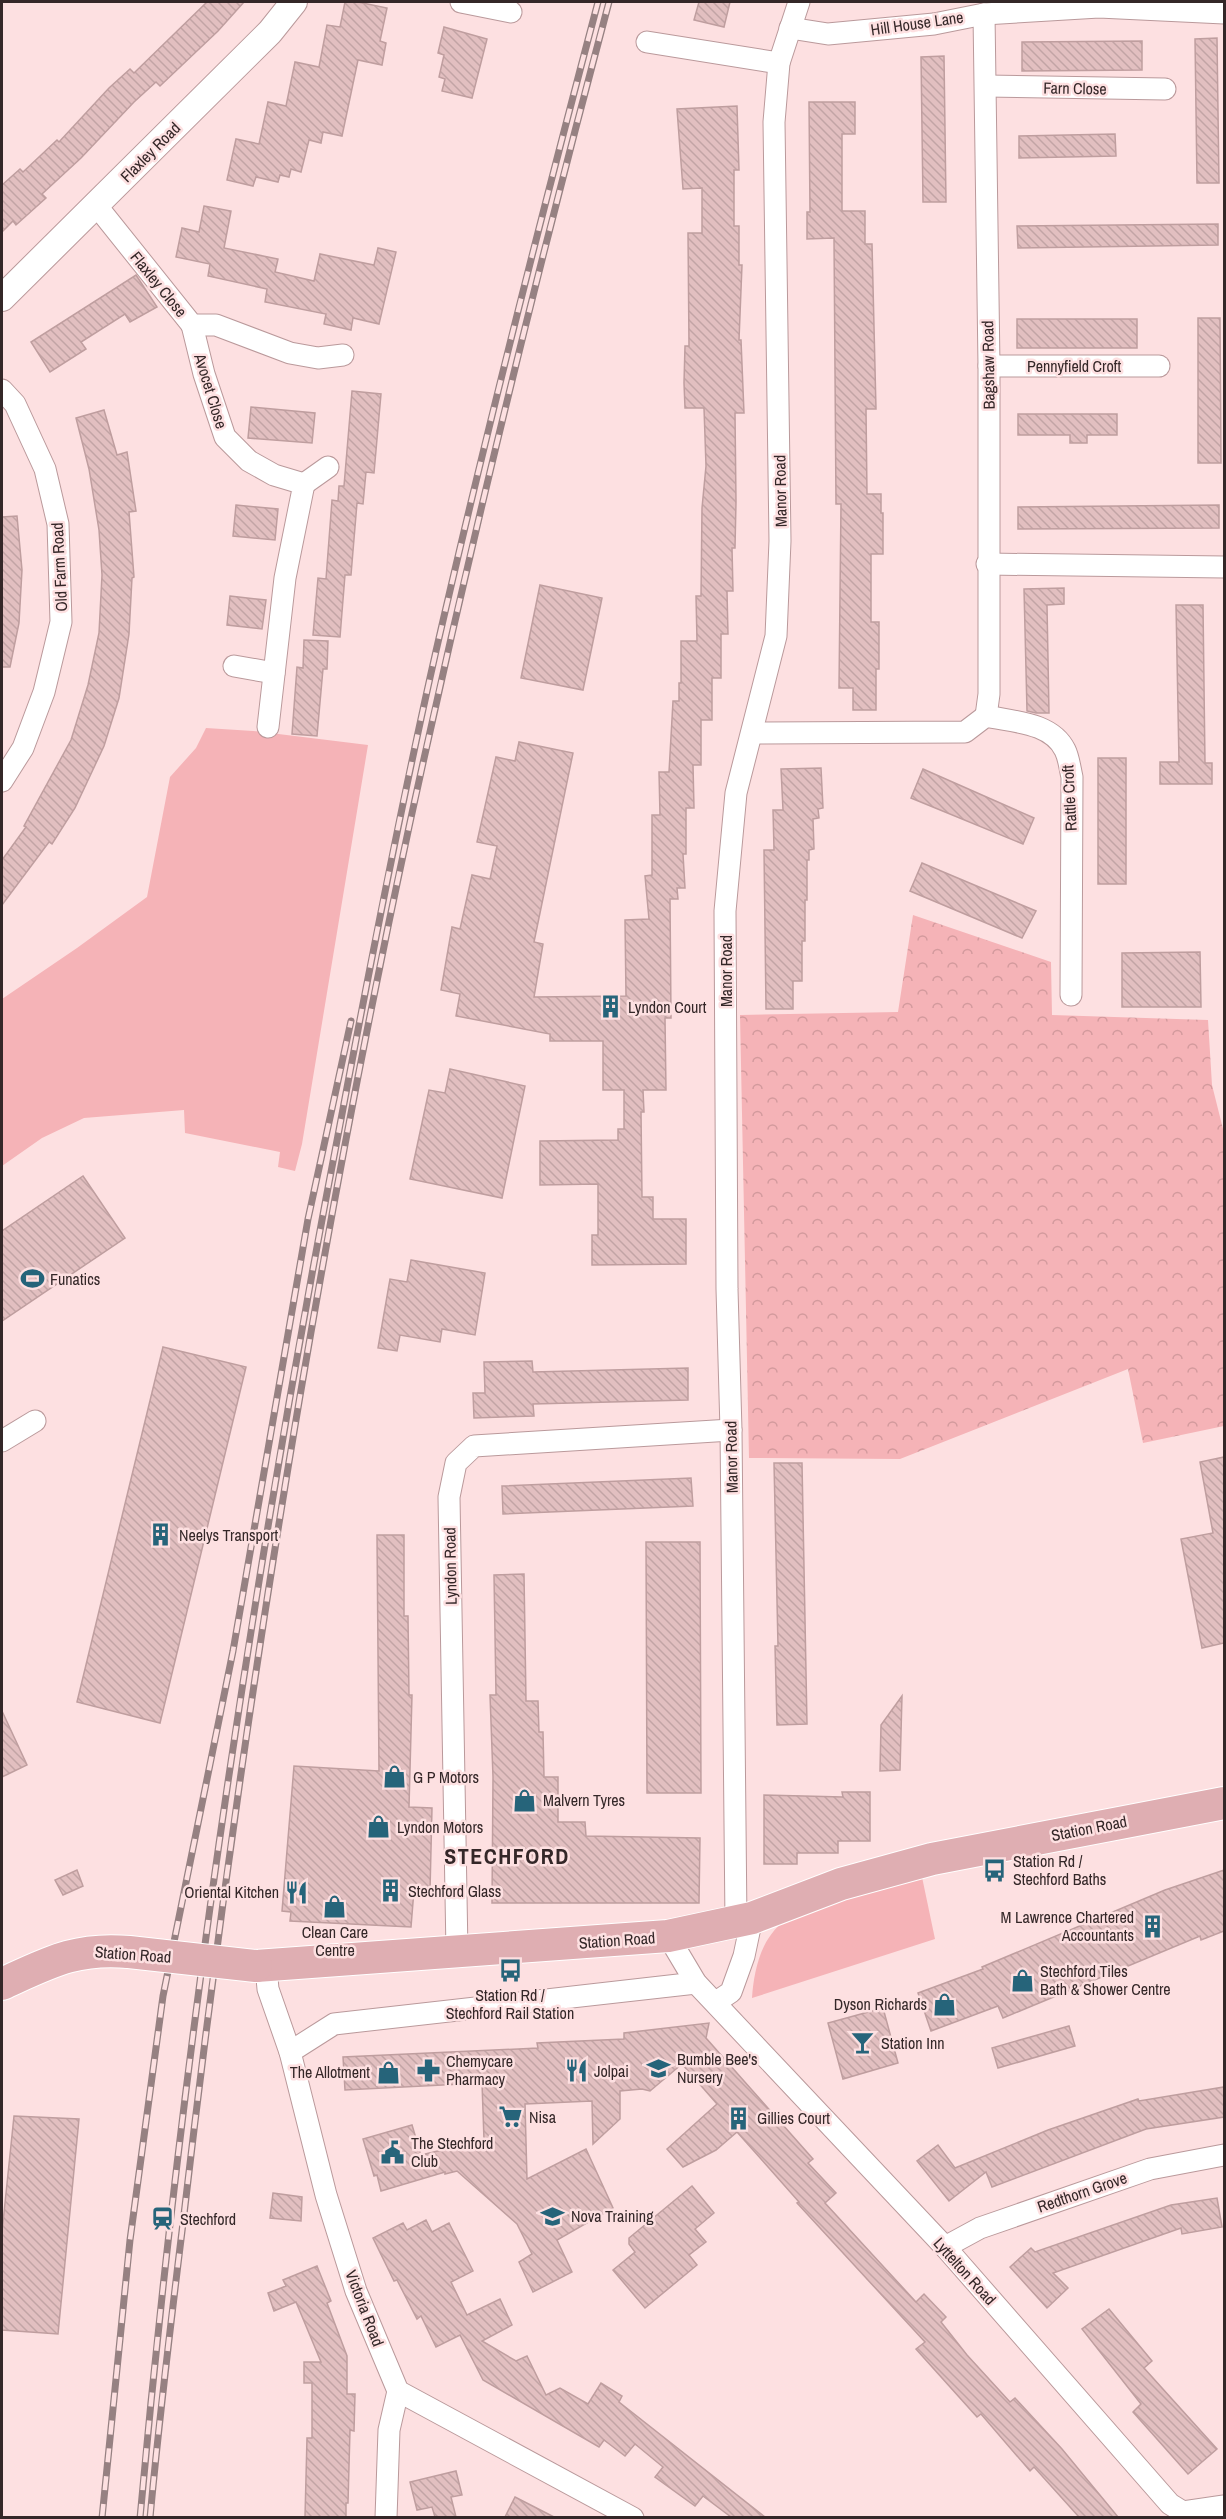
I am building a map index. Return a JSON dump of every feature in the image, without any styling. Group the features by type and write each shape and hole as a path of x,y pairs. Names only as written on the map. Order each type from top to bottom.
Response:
{"main road":[{"name":"Station Road","path":"2,1984 82,1951 129,1952 261,1967 668,1936 744,1920 841,1884 932,1859 1224,1803"}],"street":[{"name":"Flaxley Road","path":"2,298 270,32 294,2"},
{"path":"461,2 512,12"},
{"name":"Manor Road","path":"744,1920 727,1289 725,911 736,793 776,636 780,541 774,122 779,63 800,2"},
{"name":"Hill House Lane","path":"790,28 828,34 934,24 984,14 1099,7 1224,13"},
{"name":"Bagshaw Road","path":"984,14 989,366 987,564 989,694 986,717"},
{"path":"647,42 779,63"},
{"name":"Farn Close","path":"986,86 1165,89"},
{"name":"Flaxley Close","path":"96,205 192,325 216,326 290,353 318,358 343,355"},
{"name":"Avocet Close","path":"192,325 204,374 225,437 249,461 274,475 304,484"},
{"name":"Pennyfield Croft","path":"989,366 1159,366"},
{"name":"Old Farm Road","path":"2,390 15,404 45,469 58,524 61,622 44,692 22,748 2,781"},
{"path":"268,727 285,579 304,484 328,467"},
{"path":"987,564 1224,567"},
{"path":"234,666 274,673"},
{"path":"752,733 965,732 986,717"},
{"name":"Rattle Croft","path":"986,717 1040,727 1057,738 1066,752 1072,777 1071,995"},
{"path":"2,1441 35,1421"},
{"name":"Lyndon Road","path":"457,1952 449,1497 456,1463 474,1446 731,1430"},
{"path":"716,2002 731,1992 744,1956 744,1920"},
{"name":"Lyttelton Road","path":"668,1936 696,1983 945,2247 1170,2504 1183,2512 1224,2506"},
{"name":"Victoria Road","path":"261,1967 290,2052 326,2196 357,2290 398,2391"},
{"path":"290,2052 334,2024 696,1983"},
{"name":"Redthorn Grove","path":"945,2247 980,2228 1150,2169 1224,2155"},
{"path":"386,2517 389,2430 398,2391 633,2517"}],"green space":[{"path":"206,728 253,731 368,745 302,1144 295,1171 278,1167 280,1152 185,1133 184,1110 84,1118 42,1138 2,1166 2,999 147,897 170,777 196,748"},
{"path":"913,915 1051,962 1052,1015 1208,1020 1212,1085 1224,1133 1224,1426 1143,1443 1128,1369 900,1459 749,1458 740,1015 898,1012"},
{"path":"922,1877 935,1939 752,1998 760,1955 770,1935 786,1920 839,1901"}],"building":[{"path":"207,2 244,2 218,31 160,86 156,82 134,102 81,158 42,194 46,198 16,225 13,221 2,232 2,185 20,169 23,172 57,140 59,142 109,88 130,69 134,73"},
{"path":"345,2 358,2 387,8 380,41 386,43 382,65 358,60 342,136 323,132 321,143 309,140 301,172 291,169 289,177 280,175 278,182 256,177 253,186 227,180 236,139 259,144 268,102 286,106 295,62 319,67 327,25 340,27"},
{"path":"699,2 730,2 724,27 694,20"},
{"path":"444,27 487,39 472,98 442,91 445,79 439,77 444,55 438,53"},
{"path":"1217,38 1219,183 1197,183 1195,39"},
{"path":"1142,41 1142,70 1022,71 1022,42"},
{"path":"944,56 946,202 923,202 921,57"},
{"path":"809,102 855,102 855,134 842,134 842,211 865,211 865,244 872,244 876,409 866,409 867,494 881,494 881,513 883,513 883,554 871,554 871,622 879,622 876,710 853,710 853,688 839,688 841,504 836,504 834,238 807,239 807,212 810,212"},
{"path":"737,106 739,170 734,170 734,226 739,226 739,265 742,265 739,340 741,340 744,413 735,413 736,502 735,548 732,548 733,591 727,591 728,634 721,634 721,678 712,678 712,720 701,720 701,765 693,765 694,808 686,808 686,854 683,854 685,888 677,888 678,899 670,899 671,1018 665,1018 666,1090 643,1090 644,1112 641,1112 642,1197 653,1197 653,1219 686,1219 686,1264 592,1265 592,1235 598,1235 598,1184 540,1185 540,1141 618,1140 618,1129 624,1129 624,1090 603,1090 603,1041 550,1041 550,1034 456,1016 460,994 441,990 452,927 460,929 472,875 490,879 497,846 477,842 496,757 515,761 519,742 573,753 534,942 543,944 534,997 626,996 625,920 649,919 645,876 652,875 652,815 660,815 659,772 669,772 673,701 679,701 679,683 681,683 681,641 697,641 696,596 701,596 702,508 706,466 704,408 685,408 684,383 685,346 689,346 688,233 702,233 702,188 683,189 677,109"},
{"path":"1115,134 1116,156 1019,158 1019,136"},
{"path":"204,206 231,211 224,248 278,259 275,272 314,281 320,254 374,265 378,248 396,252 379,324 353,318 351,330 324,324 326,314 265,302 267,289 208,276 210,264 176,257 182,228 199,232"},
{"path":"1218,224 1218,245 1018,248 1017,226"},
{"path":"136,275 157,307 130,322 125,314 81,342 86,349 50,372 31,342"},
{"path":"1198,318 1220,318 1221,463 1198,463"},
{"path":"1017,319 1137,319 1137,348 1017,348"},
{"path":"352,391 381,394 374,473 366,472 363,504 357,503 351,575 345,575 340,637 313,635 318,578 326,579 332,500 338,501 339,486 344,486"},
{"path":"251,407 315,413 312,443 248,438"},
{"path":"104,410 117,455 127,452 136,511 129,512 134,577 132,578 129,634 119,698 104,746 75,808 52,844 49,842 2,905 2,860 26,827 24,826 71,740 88,685 99,633 102,575 99,530 89,469 76,418"},
{"path":"1018,414 1117,414 1117,435 1087,435 1087,443 1070,443 1070,435 1018,435"},
{"path":"236,505 278,509 275,540 233,536"},
{"path":"1219,505 1219,528 1018,529 1018,507"},
{"path":"17,516 22,570 19,623 10,667 2,667 2,517"},
{"path":"540,585 602,598 583,690 521,678"},
{"path":"1064,588 1064,604 1047,605 1049,713 1027,711 1024,589"},
{"path":"230,596 266,600 262,629 227,625"},
{"path":"1176,605 1203,605 1205,763 1212,763 1212,784 1160,784 1160,762 1179,762"},
{"path":"304,640 328,641 327,669 323,669 317,736 292,734 297,667 303,668"},
{"path":"1098,758 1126,758 1126,884 1098,884"},
{"path":"821,768 823,808 818,809 819,818 813,819 814,849 809,850 809,860 807,860 802,981 793,981 793,1009 766,1009 764,850 774,850 773,810 783,810 781,769"},
{"path":"923,769 1034,818 1023,844 911,798"},
{"path":"922,863 1036,911 1022,938 910,891"},
{"path":"1200,952 1201,1007 1122,1007 1122,953"},
{"path":"450,1069 525,1086 502,1198 410,1179 429,1090 445,1093"},
{"name":"Funatics","path":"83,1176 125,1238 2,1321 2,1231"},
{"path":"411,1260 485,1273 475,1335 442,1329 440,1342 400,1335 397,1351 378,1348 390,1279 407,1282"},
{"name":"Neelys Transport","path":"163,1347 246,1367 160,1723 77,1702"},
{"path":"532,1361 533,1372 688,1368 688,1400 533,1404 534,1416 474,1418 473,1393 485,1393 484,1362"},
{"path":"1224,1457 1224,1643 1202,1648 1181,1539 1213,1533 1200,1462"},
{"path":"774,1463 802,1463 807,1724 777,1725 775,1646 778,1646"},
{"path":"691,1478 693,1506 503,1514 502,1486"},
{"path":"377,1535 404,1535 404,1616 408,1616 409,1695 412,1695 409,1807 432,1808 430,1891 414,1890 411,1927 290,1921 291,1912 282,1911 294,1766 379,1771"},
{"path":"646,1542 700,1542 701,1793 647,1793"},
{"path":"524,1574 526,1701 538,1701 539,1732 543,1732 544,1777 558,1777 558,1822 585,1822 586,1836 700,1838 699,1903 492,1903 493,1777 490,1695 496,1695 494,1575"},
{"path":"902,1696 900,1770 880,1771 881,1725"},
{"path":"2,1711 27,1765 2,1777"},
{"path":"842,1792 870,1792 870,1841 838,1841 838,1853 797,1853 797,1864 764,1864 764,1795 843,1797"},
{"path":"77,1870 83,1886 63,1895 55,1880"},
{"path":"1224,1870 1224,1931 1201,1940 1200,1936 1003,2018 998,2006 931,2031 918,1993 983,1969 982,1967 1165,1890"},
{"name":"Station Inn","path":"883,2008 898,2063 843,2079 828,2023"},
{"path":"709,2023 706,2038 813,2159 808,2163 836,2193 825,2203 916,2302 924,2294 946,2317 941,2322 967,2355 1010,2402 1015,2398 1062,2449 1118,2517 1079,2517 1034,2467 1030,2471 981,2414 977,2417 916,2349 925,2342 797,2203 799,2202 737,2132 716,2150 683,2167 667,2149 717,2104 682,2064 650,2091 642,2089 620,2091 620,2119 593,2144 592,2101 525,2104 527,2179 586,2149 613,2208 557,2240 572,2272 533,2292 519,2262 532,2254 517,2224 457,2171 445,2174 445,2172 381,2191 363,2139 412,2125 421,2155 484,2140 482,2083 345,2090 343,2057 538,2048 537,2043 624,2039 624,2033"},
{"path":"1069,2026 1075,2046 998,2068 992,2048"},
{"path":"1224,2087 1224,2117 1146,2129 992,2187 986,2172 949,2201 917,2161 938,2145 955,2168 1048,2130 1138,2099 1139,2101"},
{"path":"14,2116 79,2119 58,2334 2,2330 2,2232"},
{"path":"692,2186 714,2213 695,2229 706,2242 689,2255 697,2265 645,2308 613,2270 635,2252 629,2244 629,2238"},
{"name":"Stechford","path":"273,2193 302,2197 301,2221 270,2218"},
{"path":"1217,2198 1222,2227 1182,2234 1181,2228 1053,2273 1068,2288 1047,2308 1010,2267 1031,2248 1035,2252 1171,2205"},
{"path":"426,2220 432,2232 449,2223 473,2271 451,2282 467,2315 500,2299 512,2325 482,2341 516,2361 527,2356 546,2395 560,2388 588,2404 601,2383 622,2396 619,2402 765,2517 731,2517 703,2496 695,2506 655,2477 663,2467 635,2444 625,2456 604,2440 599,2447 483,2380 460,2335 436,2347 421,2316 417,2319 397,2280 394,2281 373,2238 403,2223 407,2230"},
{"path":"317,2266 331,2301 327,2303 347,2356 347,2394 355,2394 354,2431 350,2430 346,2517 305,2517 307,2438 312,2438 312,2383 304,2383 304,2362 321,2362 296,2302 274,2311 268,2293 286,2286 283,2280"},
{"path":"1109,2309 1152,2361 1144,2368 1217,2449 1188,2474 1133,2412 1141,2404 1082,2329"},
{"path":"456,2471 462,2495 451,2497 456,2517 435,2517 432,2507 417,2510 410,2482"},
{"path":"515,2497 554,2517 505,2517"}],"railway":[{"path":"140,2518 176,2169 198,1995 248,1648 307,1302 385,890 436,651 514,325 598,2"},
{"path":"150,2518 174,2297 227,1872 279,1522 308,1348 373,1000 455,620 529,310 609,2"},
{"path":"102,2518 130,2240 163,1996 233,1651 308,1219 351,1021"}],"place":[{"name":"Lyndon Court","path":"610,1007"},
{"name":"Funatics","path":"32,1279"},
{"name":"Neelys Transport","path":"161,1535"},
{"name":"G P Motors","path":"395,1777"},
{"name":"Malvern Tyres","path":"525,1800"},
{"name":"Lyndon Motors","path":"379,1827"},
{"name":"Station Rd / Stechford Baths","path":"995,1870"},
{"name":"Stechford Glass","path":"390,1891"},
{"name":"Oriental Kitchen","path":"297,1892"},
{"name":"Clean Care Centre","path":"335,1907"},
{"name":"M Lawrence Chartered Accountants","path":"1152,1926"},
{"name":"Station Rd / Stechford Rail Station","path":"510,1970"},
{"name":"Stechford Tiles Bath & Shower Centre","path":"1022,1980"},
{"name":"Dyson Richards","path":"945,2004"},
{"name":"Station Inn","path":"863,2043"},
{"name":"Bumble Bee's Nursery","path":"659,2068"},
{"name":"Chemycare Pharmacy","path":"428,2070"},
{"name":"Jolpai","path":"576,2071"},
{"name":"The Allotment","path":"388,2072"},
{"name":"Nisa","path":"511,2117"},
{"name":"Gillies Court","path":"739,2118"},
{"name":"The Stechford Club","path":"393,2152"},
{"name":"Nova Training","path":"553,2216"},
{"name":"Stechford","path":"162,2219"}],"district":[{"name":"STECHFORD","path":"507,1856"}]}
